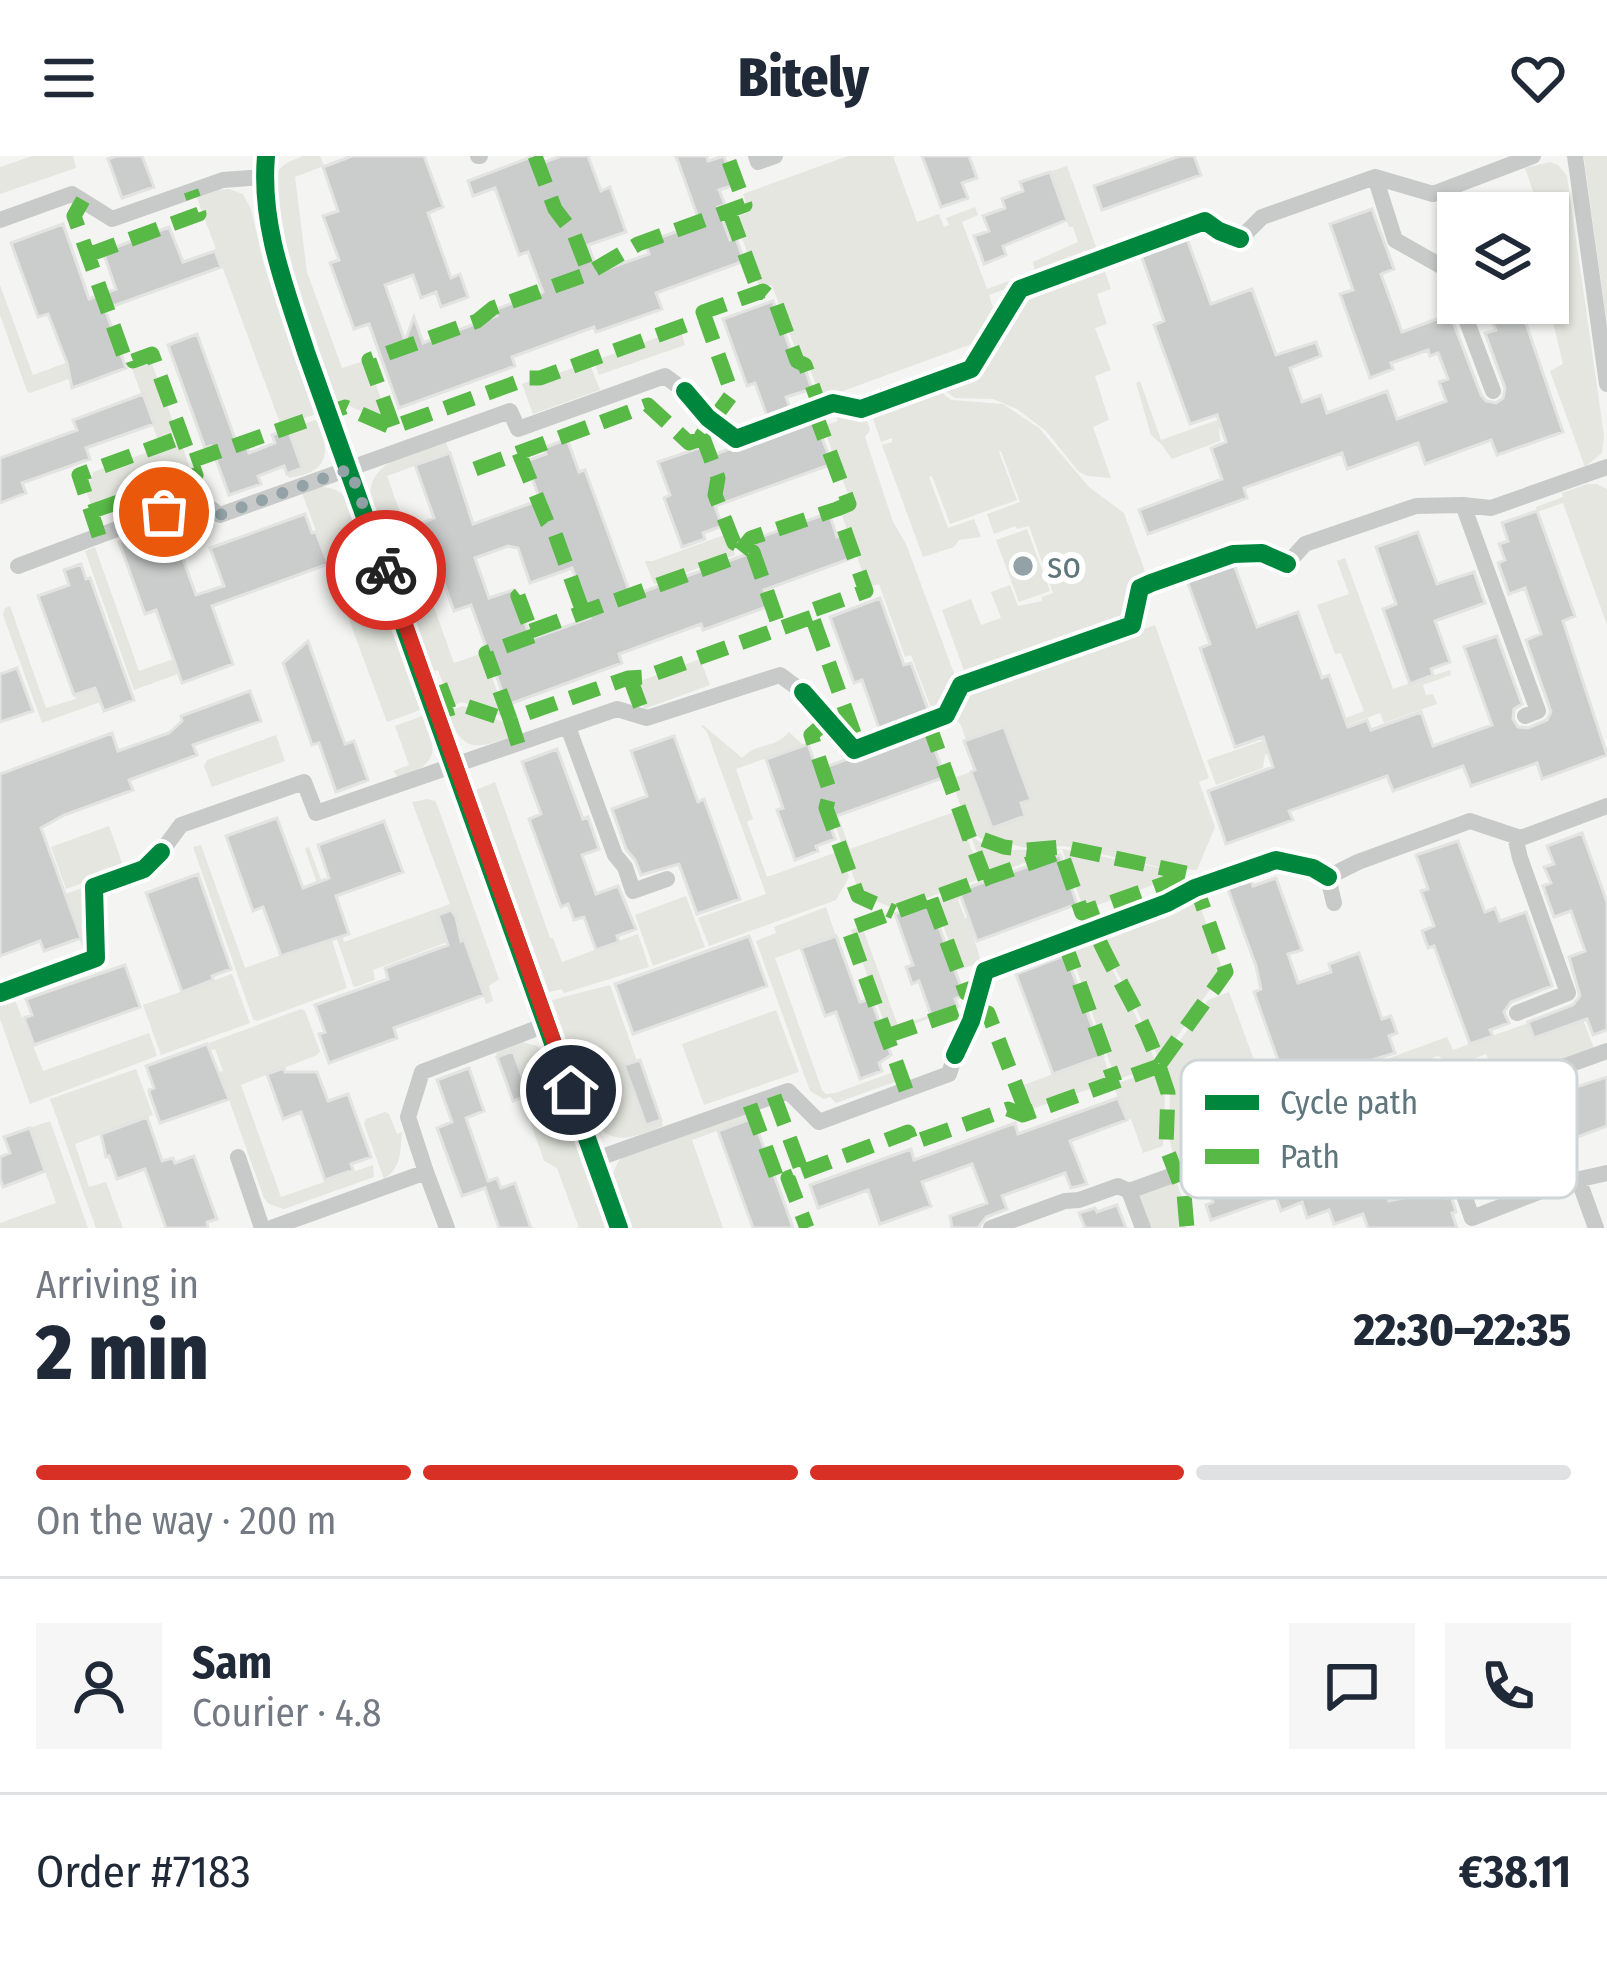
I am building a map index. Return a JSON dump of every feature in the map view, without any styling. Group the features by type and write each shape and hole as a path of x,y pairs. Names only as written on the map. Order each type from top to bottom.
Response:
{"street":[{"path":"266,156 268,227 306,352 619,1228"},
{"path":"756,156 758,162 775,156"},
{"path":"1240,239 1262,217 1375,177 1433,194 1533,156"},
{"path":"1575,156 1607,384"},
{"path":"0,220 73,194 112,219 223,180 264,177"},
{"path":"1375,177 1394,240 1437,263"},
{"path":"1468,324 1493,391"},
{"path":"17,566 197,499 220,515 510,411 518,430 665,376 685,391"},
{"path":"1287,564 1305,544 1411,507 1490,508 1607,467"},
{"path":"1463,505 1538,711 1525,716"},
{"path":"160,852 182,825 304,782 316,813 617,709 647,718 780,675 803,692"},
{"path":"568,727 633,891 667,879"},
{"path":"1334,903 1328,878 1358,862 1470,821 1521,838 1607,806"},
{"path":"1515,836 1568,993 1517,1013"},
{"path":"447,1228 409,1117 422,1072 548,1024"},
{"path":"1577,1062 1607,1051"},
{"path":"596,1159 788,1091 819,1122 949,1074 956,1055"},
{"path":"238,1157 267,1228 426,1172"},
{"path":"992,1228 1065,1201 1118,1186 1129,1191 1181,1172"},
{"path":"1596,1228 1579,1181 1607,1173"},
{"path":"1129,1191 1143,1228"},
{"path":"1472,1223 1530,1198"}],"shaded area":[{"path":"32,156 73,156 76,168 0,194 0,167"},
{"path":"303,156 320,156 324,166 295,177 307,272 342,368 367,360 390,424 345,404 337,406 294,291 273,198 279,169"},
{"path":"848,156 893,156 917,222 939,214 944,227 949,225 946,218 975,207 978,215 962,222 987,289 1035,271 1033,262 1078,242 1049,172 1067,166 1099,255 989,295 998,312 980,341 821,399 806,358 799,359 772,285 760,289 735,218 749,212 743,194"},
{"path":"1607,156 1607,324 1584,159"},
{"path":"1550,162 1567,176 1604,436 1602,453 1585,467 1550,371 1563,364 1553,324 1569,324 1569,192 1533,192 1525,168"},
{"path":"229,189 243,194 251,209 264,265 316,414 281,426 197,198"},
{"path":"1103,266 1111,289 1097,294 1107,324 1095,328 1111,370 1095,376 1109,420 1093,427 1111,478 1079,472 1046,431 1017,409 993,399 955,398 943,383 973,373 1022,295"},
{"path":"0,285 33,375 117,344 118,361 30,393 0,315"},
{"path":"680,329 685,345 599,375 594,361"},
{"path":"148,359 178,436 159,443 131,366"},
{"path":"589,362 600,390 533,414 522,384"},
{"path":"1140,381 1161,440 1234,414 1237,422 1219,428 1220,441 1172,459 1151,435 1136,383"},
{"path":"939,385 952,400 1003,404 1039,428 1089,487 1124,513 1148,580 1138,584 1128,623 967,679 942,610 971,599 981,625 1001,618 991,592 1010,585 1018,606 1042,601 1053,593 1029,526 994,534 987,514 1020,502 1001,451 1017,500 950,524 929,477 948,528 974,519 981,537 959,540 954,547 923,557 882,445 892,438 881,442 870,409"},
{"path":"834,410 866,417 870,430 865,437 893,522 906,544 958,684 944,712 934,716 911,655 905,657 879,584 868,587 840,510 852,505 823,426 838,421"},
{"path":"318,419 323,459 313,471 289,478 287,474 302,468 288,429"},
{"path":"175,442 182,446 192,474 93,510 87,494 93,472"},
{"path":"446,442 450,453 387,476 454,663 483,653 507,718 462,702 451,706 438,670 432,672 371,499 376,475 385,466"},
{"path":"1587,484 1607,489 1607,625 1563,503 1537,512 1536,507"},
{"path":"317,487 334,489 347,500 423,709 387,722 302,493"},
{"name":"so","path":"1027,529 1050,591 1019,602 996,540"},
{"path":"726,531 735,555 654,584 645,561"},
{"path":"95,547 139,671 225,641 230,655 134,690 85,551"},
{"path":"1345,558 1393,689 1450,670 1451,675 1423,685 1437,704 1384,723 1380,713 1301,742 1299,736 1364,711 1317,605 1349,594 1337,561"},
{"path":"10,606 46,708 126,676 131,691 42,723 3,615"},
{"path":"1155,625 1209,778 1199,782 1215,827 1197,870 1164,868 1064,846 1028,848 970,832 951,779 971,772 992,828 1025,816 1021,803 1030,800 1004,728 966,740 960,723 953,721 966,691"},
{"path":"700,659 710,685 644,709 635,683"},
{"path":"463,706 508,724 513,736 480,745 465,741 447,712"},
{"path":"425,715 433,748 428,762 398,777 393,771 409,765 395,726"},
{"path":"703,725 742,758 789,732 803,745 736,769 753,819 747,822 767,877 840,851 849,877 836,900 709,946 698,918 766,894"},
{"path":"276,735 285,761 212,787 204,766 207,760"},
{"path":"1279,735 1284,747 1265,755 1263,768 1216,785 1207,760"},
{"path":"495,782 562,962 638,934 649,967 564,993 562,989 549,992 476,790"},
{"path":"427,799 438,807 499,979 489,986 493,1001 486,1004 463,940 373,970 375,980 355,987 305,849 309,847 344,942 450,904 412,802"},
{"path":"834,805 850,849 957,811 982,878 896,909 860,895 829,807"},
{"path":"109,826 124,868 66,889 51,847"},
{"path":"971,836 1013,850 1062,849 986,877"},
{"path":"201,845 245,968 331,937 347,988 253,1019 193,847"},
{"path":"1063,849 1186,873 1084,910"},
{"path":"91,885 93,956 0,991 6,978 83,950 65,894"},
{"path":"959,891 958,900 981,962 959,970 934,900"},
{"path":"1195,892 1223,971 1160,1061 1096,932 1168,907"},
{"path":"686,896 705,947 653,966 635,915"},
{"path":"826,907 836,936 775,958 822,1090 835,1093 897,1071 900,1080 836,1103 810,1091 756,941 776,933 774,927"},
{"path":"862,926 898,1026 959,1008 888,1033 851,930"},
{"path":"1093,933 1157,1065 1116,1080 1067,942"},
{"path":"232,974 250,1023 161,1055 143,1005"},
{"path":"610,985 637,1061 624,1066 645,1124 661,1120 663,1126 619,1138 596,1124 552,1000"},
{"path":"1229,992 1254,1060 1181,1060 1181,1163 1176,1165 1169,1138 1170,1093 1161,1068 1208,1000"},
{"path":"15,1000 43,1071 149,1033 157,1056 30,1104 0,1019 0,1002"},
{"path":"1577,1005 1594,1048 1561,1060 1489,1060 1486,1054 1470,1060 1438,1056 1384,1060 1447,1037 1453,1050 1528,1023 1534,1038 1573,1024 1568,1009"},
{"path":"301,1009 320,1051 317,1055 241,1085 281,1197 373,1165 374,1177 284,1209 264,1198 219,1072 223,1071 209,1043"},
{"path":"776,1010 799,1072 704,1105 682,1044"},
{"path":"522,1042 537,1046 549,1059 611,1228 579,1228 557,1168 544,1161 512,1052 496,1054"},
{"path":"1103,1056 1112,1081 1027,1111 1018,1087"},
{"path":"136,1069 153,1115 75,1144 89,1187 106,1182 123,1228 96,1228 50,1099"},
{"path":"1157,1069 1165,1094 1163,1146 1143,1153 1113,1085"},
{"path":"750,1110 753,1118 692,1140 723,1228 627,1228 613,1184 621,1158"},
{"path":"385,1112 397,1134 402,1132 397,1164 384,1179 364,1124"},
{"path":"50,1121 88,1228 0,1228 0,1223 56,1203 30,1128"},
{"path":"1176,1180 1185,1228 1148,1228 1136,1195"}],"building":[{"path":"142,156 154,187 122,198 108,159"},
{"path":"352,156 424,156 443,207 428,213 451,278 460,274 468,297 441,307 436,292 421,298 413,275 385,285 405,341 414,317 423,343 497,316 494,310 543,292 528,252 519,255 495,188 473,196 468,181 531,157 534,166 561,156 588,156 601,191 610,187 626,232 588,245 598,272 649,254 645,243 700,223 676,156 707,156 708,161 724,156 734,185 719,190 725,205 718,207 744,261 656,293 662,309 512,357 515,366 399,408 369,324 354,329 330,263 339,260 323,216 338,211 323,167"},
{"path":"922,156 969,156 977,178 962,183 968,198 941,207"},
{"path":"1180,156 1194,156 1201,175 1102,210 1094,186"},
{"path":"1050,172 1067,220 1003,246 1006,255 984,264 974,236 989,231 983,216 1005,208 1002,199 1023,191 1020,182"},
{"path":"1372,209 1394,269 1381,274 1402,332 1437,319 1437,324 1454,324 1486,401 1496,403 1505,388 1485,333 1496,330 1493,324 1526,324 1563,432 1497,455 1491,440 1425,464 1418,443 1347,469 1342,453 1244,488 1247,498 1148,534 1139,510 1222,479 1211,448 1226,442 1217,415 1190,424 1154,325 1164,321 1141,255 1187,239 1211,304 1252,289 1276,355 1316,342 1321,356 1290,368 1302,402 1321,395 1327,413 1387,391 1397,419 1446,401 1439,382 1448,379 1438,353 1430,356 1428,350 1391,363 1393,369 1370,378 1340,294 1353,290 1330,224"},
{"path":"63,224 89,299 116,289 103,252 169,227 183,262 215,251 221,267 105,309 126,368 72,388 48,314 38,317 11,243"},
{"path":"773,301 797,368 804,366 812,389 786,397 796,424 814,417 832,464 715,506 722,526 703,533 705,539 682,547 664,498 670,495 658,462 702,447 705,458 773,433 755,383 747,386 723,319"},
{"path":"197,334 238,447 246,444 249,453 275,443 272,435 288,429 302,468 287,474 284,466 258,476 261,484 229,495 211,446 205,448 168,345"},
{"path":"143,394 154,424 86,448 90,459 22,483 26,493 0,503 0,458 77,430 73,420"},
{"path":"567,439 579,472 585,470 631,596 756,551 752,540 829,513 837,537 844,535 852,558 764,590 769,606 619,654 622,663 507,705 471,605 454,611 422,523 434,518 415,465 450,453 473,524 540,500 526,461 546,454 544,448","holes":["508,546 518,548 530,583 572,568 590,618 531,639 513,590 489,598 475,558"]},
{"path":"1537,511 1575,616 1563,621 1607,755 1542,779 1537,763 1471,786 1463,766 1393,791 1387,776 1289,811 1293,820 1226,844 1208,791 1273,767 1263,737 1235,747 1200,648 1210,644 1186,578 1233,562 1257,627 1298,612 1322,678 1329,675 1348,727 1367,720 1371,730 1421,712 1433,746 1492,725 1464,647 1497,636 1522,704 1514,709 1513,719 1518,727 1528,728 1547,720 1551,712 1526,640 1541,634 1525,588 1509,594 1498,563 1505,560 1499,544 1508,541 1502,523"},
{"path":"305,514 328,564 212,606 233,664 182,683 156,610 145,614 119,542 170,523 196,595 224,586 210,548"},
{"path":"1418,532 1437,584 1474,572 1485,603 1435,621 1450,662 1410,684 1383,609 1396,604 1376,547"},
{"path":"81,564 134,700 104,711 95,688 74,695 38,596 69,585 64,570"},
{"path":"880,598 904,665 911,663 929,712 922,715 945,777 828,819 835,839 795,860 766,759 808,744 817,770 885,746 862,680 854,683 830,617"},
{"path":"308,641 345,744 354,741 368,780 336,792 319,743 312,745 283,663"},
{"path":"17,668 33,711 0,722 0,674"},
{"path":"250,691 261,721 193,745 197,755 129,780 133,790 41,828 81,938 44,951 40,941 0,956 0,774 112,733 118,751 169,733 182,721 181,716"},
{"path":"1004,727 1031,800 1021,803 1025,816 992,828 964,741"},
{"path":"674,736 698,802 704,799 740,899 697,914 679,864 641,875 612,809 647,796 631,751"},
{"path":"557,749 599,849 582,855 596,894 618,886 636,929 617,936 619,942 596,950 584,917 574,920 568,904 561,907 529,819 541,814 522,762"},
{"path":"277,818 303,888 329,878 318,845 384,821 403,872 336,896 349,934 281,956 263,907 253,911 226,836"},
{"path":"1582,833 1607,902 1607,1030 1593,1035 1587,1019 1534,1038 1528,1022 1573,1005 1580,996 1569,957 1585,951 1571,911 1554,917 1543,886 1551,883 1544,867 1554,864 1547,846"},
{"path":"1458,841 1485,912 1495,908 1500,921 1526,912 1552,986 1511,1002 1504,1012 1509,1023 1490,1030 1493,1036 1470,1044 1434,946 1428,948 1422,931 1434,926 1421,891 1428,889 1416,855"},
{"path":"1060,855 1077,904 977,941 959,891"},
{"path":"198,874 231,969 182,992 146,893"},
{"path":"1249,875 1253,886 1276,878 1302,950 1288,954 1298,983 1331,972 1329,964 1359,953 1382,1019 1391,1016 1397,1033 1389,1036 1395,1053 1372,1060 1278,1060 1254,992 1261,989 1256,966 1226,884"},
{"path":"930,902 964,995 955,999 958,1006 931,1015 919,981 912,984 906,967 913,965 895,914"},
{"path":"451,910 484,995 394,1028 397,1038 329,1063 315,1005 388,979 385,968 448,945 438,915"},
{"path":"749,936 767,986 633,1034 615,984"},
{"path":"836,936 860,1002 871,999 891,1055 879,1063 882,1071 860,1079 836,1012 825,1016 801,948"},
{"path":"1066,955 1103,1056 1053,1074 1016,974"},
{"path":"125,965 140,1007 34,1045 24,1018 32,1015 26,999"},
{"path":"207,1044 229,1099 160,1123 146,1066"},
{"path":"513,1051 529,1095 513,1101 497,1057"},
{"path":"640,1060 661,1120 646,1125 624,1065"},
{"path":"284,1068 285,1072 317,1072 328,1101 348,1094 371,1157 325,1180 301,1112 283,1119 267,1074"},
{"path":"469,1068 484,1111 466,1118 488,1181 497,1178 501,1188 515,1183 531,1228 499,1228 485,1188 462,1196 437,1128 452,1122 437,1080"},
{"path":"1607,1077 1607,1126 1577,1137 1577,1087"},
{"path":"1118,1098 1127,1120 1070,1141 1087,1184 1071,1188 1065,1173 1002,1196 1007,1209 986,1217 978,1228 952,1228 950,1216 987,1203 972,1164 922,1182 931,1206 880,1224 868,1190 818,1208 810,1185 911,1149 914,1160 1015,1123 1018,1134"},
{"path":"147,1117 162,1161 173,1158 175,1163 194,1156 217,1219 207,1222 208,1228 166,1228 145,1169 117,1179 101,1134"},
{"path":"753,1118 793,1228 753,1228 718,1131"},
{"path":"30,1128 45,1171 3,1187 0,1157 10,1153 4,1137"},
{"path":"1212,1198 1273,1198 1211,1220 1206,1205 1213,1202"},
{"path":"1276,1198 1452,1198 1457,1228 1368,1228 1363,1214 1334,1224 1329,1210 1307,1218 1302,1202 1281,1211"},
{"path":"1117,1205 1126,1228 1085,1228 1079,1213"}],"marked path":[{"path":"535,156 555,209 574,234 589,273"},
{"path":"393,426 369,360 477,321 493,308 585,275 638,244 745,205 727,156"},
{"path":"88,255 199,214 191,191"},
{"path":"83,200 74,216 125,359 152,354 191,461 345,407 396,426 705,318 732,394 702,435 718,478 715,495 734,543 753,552 780,629"},
{"path":"729,211 759,292"},
{"path":"705,318 703,312 763,291 775,301 820,407"},
{"path":"475,469 648,405 689,443 703,438"},
{"path":"814,410 849,504 837,509 866,591 810,611 857,742"},
{"path":"99,536 79,475 182,437"},
{"path":"519,453 583,612"},
{"path":"90,512 196,475 191,461"},
{"path":"531,631 736,557 751,538 837,509"},
{"path":"510,719 486,653 533,636 518,596 527,589"},
{"path":"518,744 510,719 812,617"},
{"path":"630,678 641,708 639,716"},
{"path":"440,685 449,709 463,705 510,721"},
{"path":"827,721 811,735 830,792 826,808 858,896 894,912"},
{"path":"928,722 968,834 1004,847 1063,847 1186,873"},
{"path":"906,1090 848,929 985,879 968,834"},
{"path":"984,879 1061,852 1082,913 1087,911"},
{"path":"802,1172 908,1132 912,1143 1008,1109 1023,1115 1159,1066 1087,911 1192,874"},
{"path":"1160,1064 1226,972 1194,881"},
{"path":"931,899 966,993 978,994"},
{"path":"1064,941 1115,1082"},
{"path":"887,1036 968,1008 988,1013 1027,1114"},
{"path":"1159,1066 1168,1093 1166,1147 1181,1186"},
{"path":"774,1096 802,1172 788,1178 807,1228"},
{"path":"750,1105 778,1181 788,1178"},
{"path":"1184,1198 1187,1228"}],"cycle path":[{"path":"266,156 270,231 290,304 619,1228"},
{"path":"685,391 708,418 736,439 833,403 861,409 971,369 1020,289 1205,221 1240,239"},
{"path":"803,692 854,750 946,715 961,685 1132,625 1140,588 1151,583 1233,554 1262,553 1287,564"},
{"path":"0,993 96,958 94,887 144,869 161,852"},
{"path":"955,1055 971,1021 985,971 1276,860 1313,868 1328,877"}],"way so far":[{"path":"164,512 197,499 220,515 350,469 386,570"}],"place":[{"name":"so","path":"1023,566"}],"route":[{"path":"386,570 571,1090"}]}
